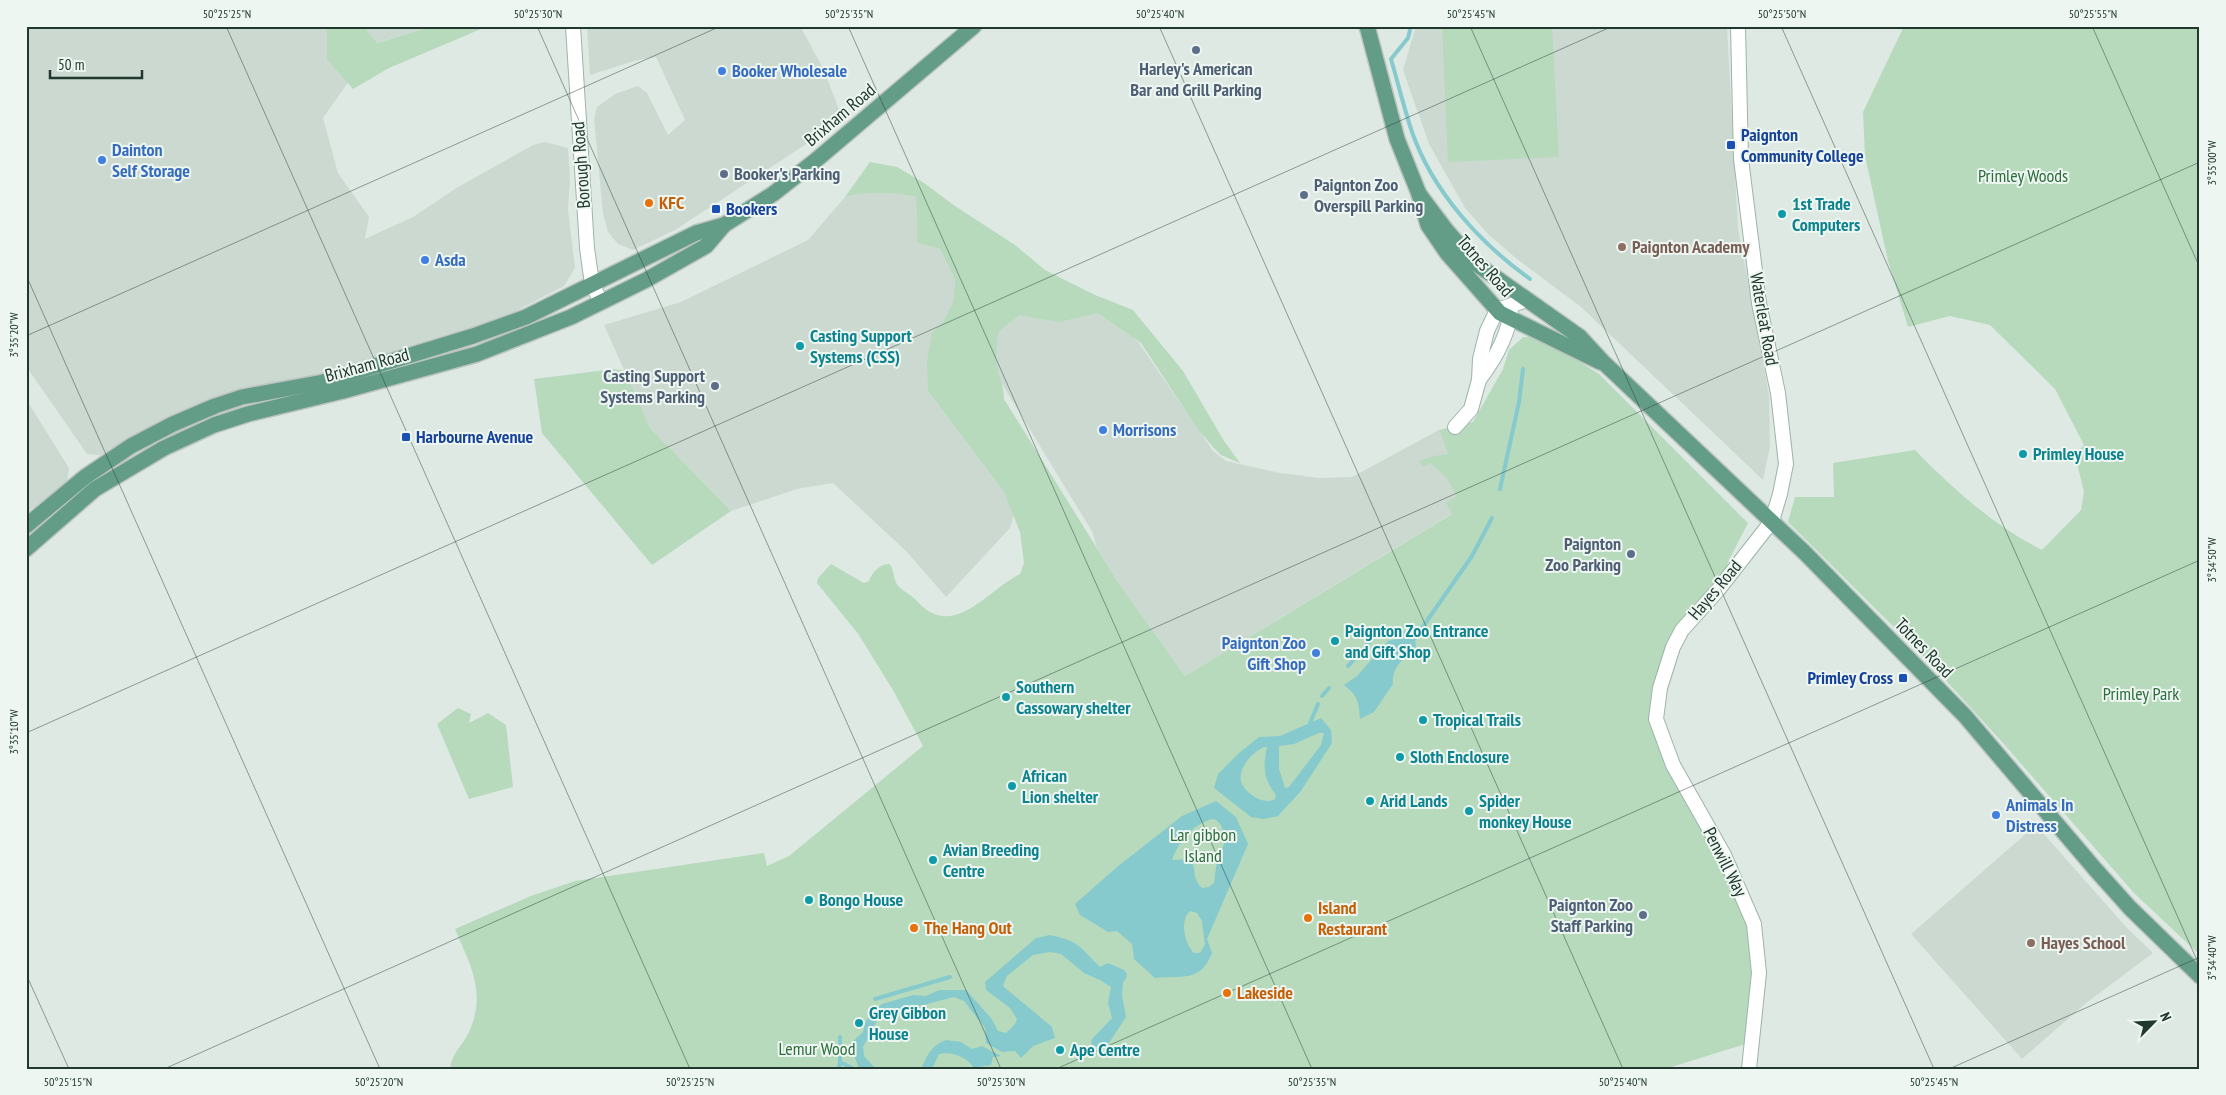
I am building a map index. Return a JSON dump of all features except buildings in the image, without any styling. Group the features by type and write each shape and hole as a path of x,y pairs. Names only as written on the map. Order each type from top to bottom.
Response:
{"main road":[{"name":"Brixham Road","path":"26,526 85,477 130,446 198,414 242,397 332,379 473,336 526,317 696,233 724,225 773,194 815,161 974,26"},
{"name":"Totnes Road","path":"1367,26 1397,139 1419,194 1428,225 1447,253 1506,311 1582,354 1604,363"},
{"name":"Totnes Road","path":"1419,194 1446,230 1475,263 1580,337 1604,363 1772,521 1965,716 2095,870 2130,908 2200,976"},
{"name":"Brixham Road","path":"26,549 95,489 164,448 214,425 248,414 343,391 477,354 571,317 706,246 724,225"}],"street":[{"name":"Borough Road","path":"573,26 586,239 592,284 601,302"},
{"name":"Waterleat Road","path":"1738,26 1740,159 1759,303 1778,393 1786,464 1772,521"},
{"path":"1455,427 1471,409 1479,380 1496,358 1509,296 1501,282"},
{"path":"1506,311 1527,300"},
{"name":"Hayes Road","path":"1668,665 1682,630 1718,590 1772,521"},
{"name":"Penwill Way","path":"1668,665 1660,688 1656,719 1673,764 1724,855 1754,924 1759,973 1749,1069"}],"shaded area":[{"path":"26,26 433,26 376,43 323,118 338,173 369,217 365,239 413,217 458,187 533,145 545,142 568,148 570,179 568,209 575,268 564,286 516,311 464,330 128,440 100,455 87,454 26,366"},
{"path":"587,26 800,26 823,68 843,120 675,230 633,250 618,244 608,232 603,214 594,119 597,107 615,94 638,86 647,93 668,135 685,120 656,57 634,61 590,75"},
{"name":"Paignton Academy","path":"1416,26 1727,26 1738,228 1769,395 1770,447 1763,480 1581,307 1517,259 1489,235 1465,208 1429,144 1403,70"},
{"path":"863,192 887,192 916,197 917,243 940,249 955,280 953,302 943,322 932,333 928,391 1004,492 1014,515 1010,528 946,597 906,551 833,483 797,489 731,511 650,428 604,325 681,302 808,240 845,197"},
{"path":"1012,311 1102,311 1115,319 1139,343 1213,451 1226,461 1280,473 1320,478 1352,477 1439,430 1465,498 1453,513 1185,676 1118,582 1096,546 1093,533 988,361 987,335"},
{"path":"26,399 69,468 67,483 26,513"},
{"name":"Hayes School","path":"2036,825 2127,928 2153,953 2085,1004 2022,1059 1911,934"}],"green space":[{"path":"327,26 363,26 377,43 433,26 488,26 389,68 353,89 327,59"},
{"path":"1442,26 1552,26 1559,157 1448,162"},
{"name":"Primley Woods","path":"1904,26 2200,26 2200,955 2134,893 2003,743 1927,660 1788,522 1795,497 1834,497 1833,463 1915,450 1990,518 2042,550 2081,510 2084,492 2075,455 2084,445 2055,389 1990,325 1950,316 1908,327 1888,261 1865,156 1863,112"},
{"path":"870,162 897,167 924,183 955,206 1015,245 1045,270 1095,295 1133,310 1183,371 1224,441 1240,463 1221,455 1199,431 1141,343 1098,313 1059,322 1020,315 999,331 996,361 1004,399 1118,582 1185,676 1452,514 1446,503 1457,496 1446,477 1430,463 1423,467 1419,461 1448,454 1439,430 1473,422 1503,369 1509,350 1523,337 1542,338 1599,374 1748,523 1729,560 1718,590 1682,630 1656,719 1754,924 1752,1042 1665,1069 450,1069 455,1054 467,1037 477,1004 471,967 455,929 531,896 575,881 764,853 767,866 789,856 923,746 894,692 859,635 817,583 818,578 831,564 864,583 869,581 879,567 889,564 899,587 929,611 942,616 956,615 969,609 1020,574 1024,563 1020,532 1004,492 928,391 927,361 932,333 943,322 953,302 955,280 940,249 917,243 916,197 880,193 845,197"},
{"path":"614,369 625,371 650,428 731,511 652,565 542,433 534,379"},
{"path":"458,708 471,714 469,723 488,713 506,725 513,787 469,799 437,724"}],"water":[{"path":"1407,636 1415,638 1416,649 1396,668 1393,684 1374,712 1360,719 1357,700 1344,685 1357,676 1388,641"},
{"path":"1321,718 1331,730 1332,743 1301,791 1278,816 1264,819 1251,817 1214,788 1218,774 1239,753 1259,737 1280,736","holes":["1319,733 1324,733 1321,745 1289,787 1285,788 1279,769 1279,746 1294,744","1267,747 1265,761 1266,778 1276,795 1275,799 1271,801 1260,800 1250,794 1241,781 1244,765 1255,752"]},
{"path":"1216,801 1236,817 1248,844 1207,939 1212,953 1207,963 1202,969 1189,976 1155,978 1134,959 1132,944 1117,931 1108,932 1080,915 1075,904 1117,867 1182,816","holes":["1212,819 1221,825 1226,840 1217,860 1214,883 1209,887 1202,888 1196,880 1193,865 1189,859 1172,860 1182,840 1198,825","1190,911 1197,913 1202,921 1205,945 1200,953 1194,953 1188,944 1184,932 1185,921"]},
{"path":"1050,935 1073,942 1100,967 1108,963 1124,970 1127,974 1123,982 1122,995 1126,1017 1109,1043 1097,1047 1091,1044 1092,1039 1112,1018 1108,1003 1111,987 1084,973 1061,954 1050,952 1033,955 1007,976 1003,986 1052,1027 1055,1038 1033,1046 1021,1058 1015,1051 1002,1052 986,1043 985,1028 964,1001 954,997 900,1011 889,1011 878,1019 863,1047 864,1056 878,1069 859,1069 850,1044 863,1032 865,1023 871,1013 882,1004 913,995 926,996 939,990 966,990 991,1018 998,1031 1006,1033 1015,1024 1017,1019 1010,1008 986,990 985,982 1036,938"},
{"path":"946,1040 961,1042 972,1049 982,1046 1001,1056 993,1057 991,1065 974,1068 959,1056 944,1053 939,1054 932,1069 921,1069 930,1051"}],"waterway":[{"path":"1411,26 1408,38 1391,59 1409,123 1421,154 1432,175 1460,214 1493,249 1530,279"},
{"path":"1500,489 1519,402 1523,369"},
{"path":"1415,638 1472,556 1492,518"},
{"path":"1348,666 1376,635 1418,634"},
{"path":"1322,696 1329,688"},
{"path":"1310,723 1318,704"},
{"path":"875,999 950,977"},
{"path":"840,1037 840,1062"},
{"path":"839,1069 840,1062 854,1069"}],"place":[{"name":"Harley's American Bar and Grill Parking","path":"1196,50"},
{"name":"Booker Wholesale","path":"722,71"},
{"name":"Paignton Community College","path":"1731,145"},
{"name":"Dainton Self Storage","path":"102,160"},
{"name":"Booker's Parking","path":"724,174"},
{"name":"Paignton Zoo Overspill Parking","path":"1304,195"},
{"name":"KFC","path":"649,203"},
{"name":"Bookers","path":"716,209"},
{"name":"1st Trade Computers","path":"1782,214"},
{"name":"Paignton Academy","path":"1622,247"},
{"name":"Asda","path":"425,260"},
{"name":"Casting Support Systems (CSS)","path":"800,346"},
{"name":"Casting Support Systems Parking","path":"715,386"},
{"name":"Morrisons","path":"1103,430"},
{"name":"Harbourne Avenue","path":"406,437"},
{"name":"Primley House","path":"2023,454"},
{"name":"Paignton Zoo Parking","path":"1631,554"},
{"name":"Paignton Zoo Entrance and Gift Shop","path":"1335,641"},
{"name":"Paignton Zoo Gift Shop","path":"1316,653"},
{"name":"Primley Cross","path":"1903,678"},
{"name":"Southern Cassowary shelter","path":"1006,697"},
{"name":"Tropical Trails","path":"1423,720"},
{"name":"Sloth Enclosure","path":"1400,757"},
{"name":"African Lion shelter","path":"1012,786"},
{"name":"Arid Lands","path":"1370,801"},
{"name":"Spider monkey House","path":"1469,811"},
{"name":"Animals In Distress","path":"1996,815"},
{"name":"Avian Breeding Centre","path":"933,860"},
{"name":"Bongo House","path":"809,900"},
{"name":"Paignton Zoo Staff Parking","path":"1643,915"},
{"name":"Island Restaurant","path":"1308,918"},
{"name":"The Hang Out","path":"914,928"},
{"name":"Hayes School","path":"2031,943"},
{"name":"Lakeside","path":"1227,993"},
{"name":"Grey Gibbon House","path":"859,1023"},
{"name":"Ape Centre","path":"1060,1050"}],"park label":[{"name":"Primley Park","path":"2141,694"},
{"name":"Lar gibbon Island","path":"1203,845"},
{"name":"Lemur Wood","path":"817,1049"}]}
